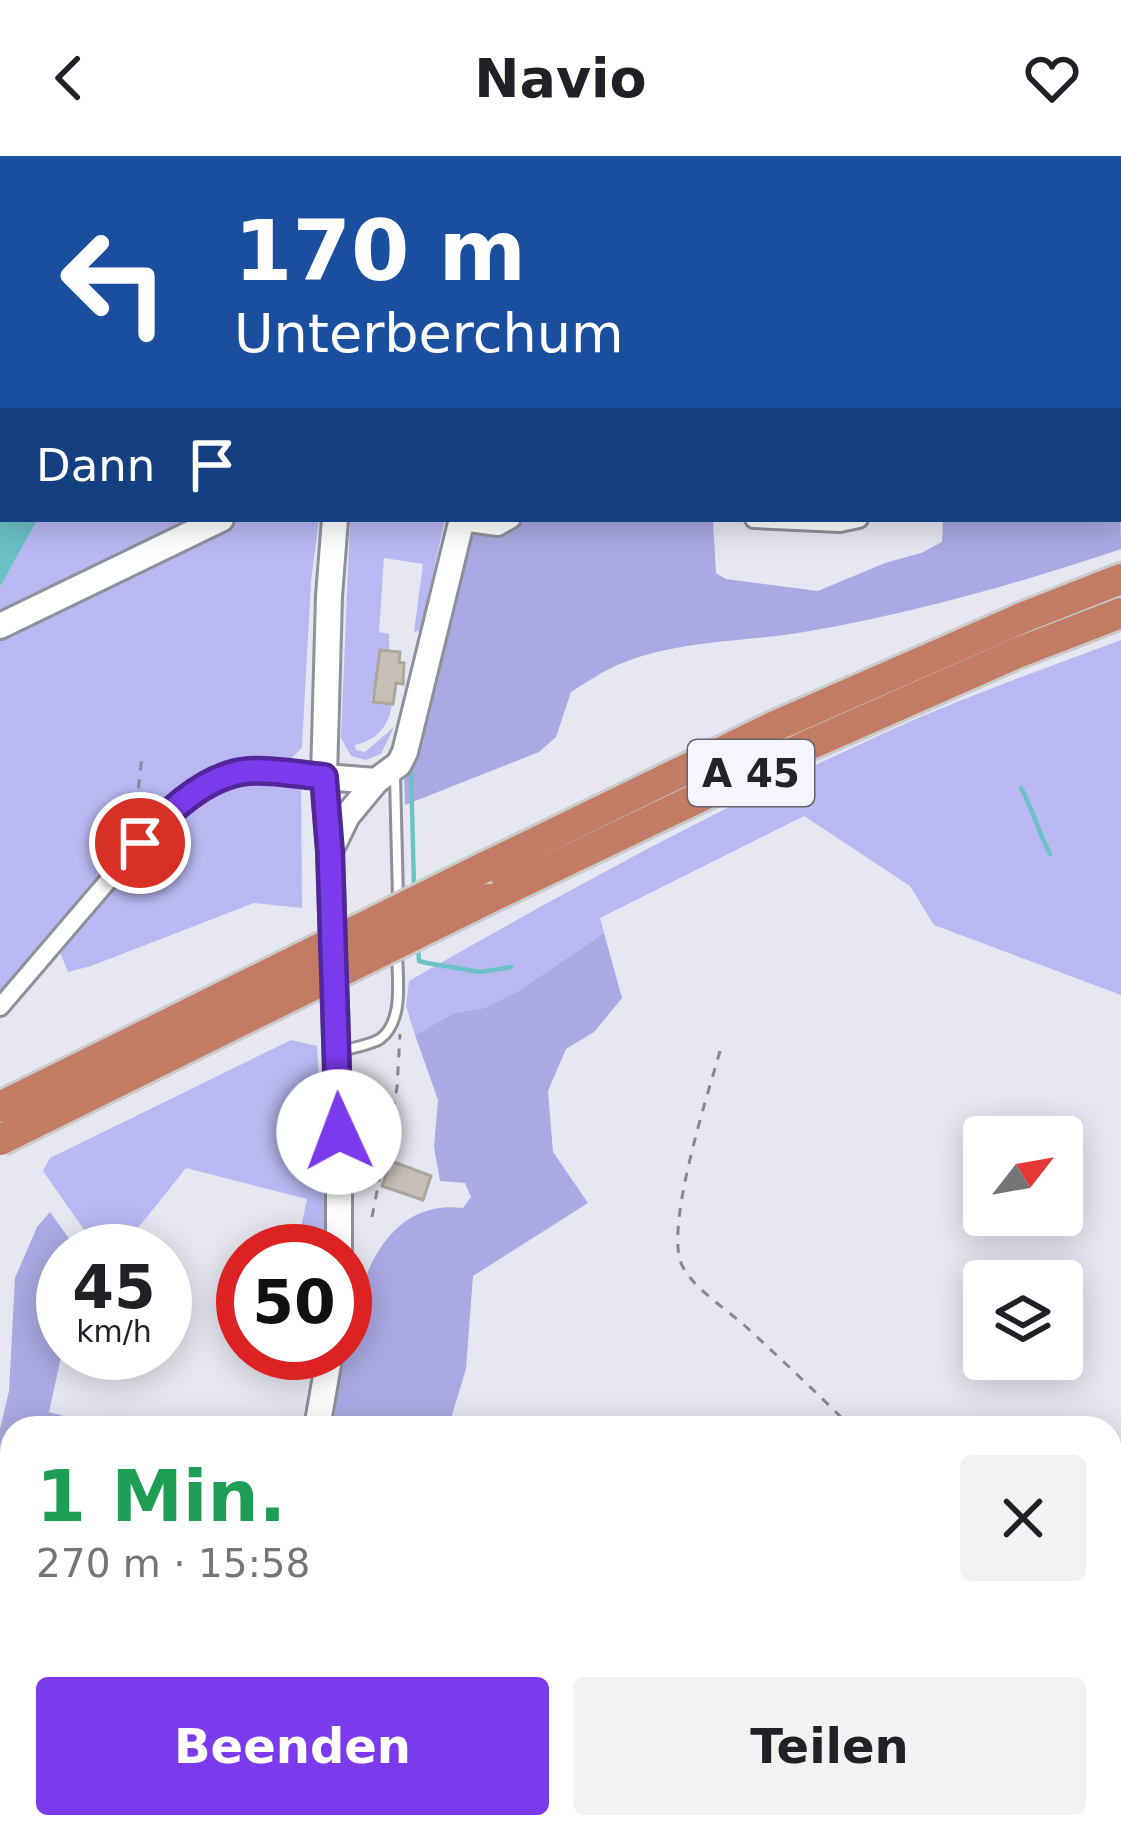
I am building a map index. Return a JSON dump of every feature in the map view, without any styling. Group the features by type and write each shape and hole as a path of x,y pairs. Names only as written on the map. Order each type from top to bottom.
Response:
{"highway":[{"name":"A 45","path":"0,1107 816,708 1121,579"},
{"name":"A 45","path":"0,1140 804,747 1017,653 1121,613"}],"main road":[{"path":"0,626 215,522"},
{"path":"335,522 324,777 337,1052 339,1224"},
{"path":"330,851 347,815 405,752 461,522"},
{"path":"324,777 385,775"},
{"path":"319,1416 325,1380"}],"street":[{"path":"467,522 498,527 507,522"},
{"path":"0,1007 160,820 194,793 236,772 324,777"}],"lane":[{"path":"385,775 398,846 398,916"},
{"path":"337,1052 379,1040 390,1026 397,1008 398,939"}],"path":[{"path":"140,843 136,810 142,756"},
{"path":"720,1051 679,1218 681,1264 688,1277 839,1416"},
{"path":"372,1217 400,1059"}],"shaded area":[{"path":"0,522 36,522 0,587"},
{"path":"36,522 319,522 302,747 279,763 222,768 173,796 149,818 0,998 0,587"},
{"path":"350,522 444,522 421,630 414,632 423,564 384,558 379,632 389,634 389,651 380,651 371,701 392,704 381,731 355,745 356,750 365,752 394,727 381,754 366,760 351,756 341,738"},
{"path":"513,522 713,522 716,573 726,579 818,591 942,542 943,522 1121,522 1121,549 1006,585 849,624 683,647 634,659 571,692 556,737 539,752 405,805 404,773 469,540 486,529"},
{"path":"1121,640 1121,995 934,925 910,886 804,816 600,918 604,933 518,991 484,1008 454,1013 415,1035 406,1006 409,981 521,918 691,826 865,742"},
{"path":"248,781 301,784 302,908 254,903 68,972 59,950 148,845 191,806"},
{"path":"604,933 622,998 594,1032 566,1049 548,1091 553,1152 588,1203 473,1276 466,1369 452,1416 334,1416 341,1380 372,1380 372,1265 378,1253 399,1227 427,1211 463,1208 471,1197 465,1183 440,1181 434,1147 438,1100 415,1035 454,1013 484,1008 518,991"},
{"path":"291,1040 317,1046 325,1224 302,1224 307,1199 186,1168 141,1224 80,1224 43,1171 50,1158"},
{"path":"50,1212 59,1224 40,1224"},
{"path":"36,1229 36,1380 56,1380 49,1412 63,1416 3,1416 9,1391 15,1278"}],"building":[{"path":"380,650 400,652 399,662 404,663 403,684 396,683 393,704 373,702"},
{"path":"391,1161 431,1176 423,1200 382,1186"}],"waterway":[{"path":"411,768 414,887"},
{"path":"1021,788 1050,854"},
{"path":"418,946 419,961 427,963 480,972 511,967"}],"route":[{"path":"140,843 194,793 236,772 324,777 339,1132"}]}
